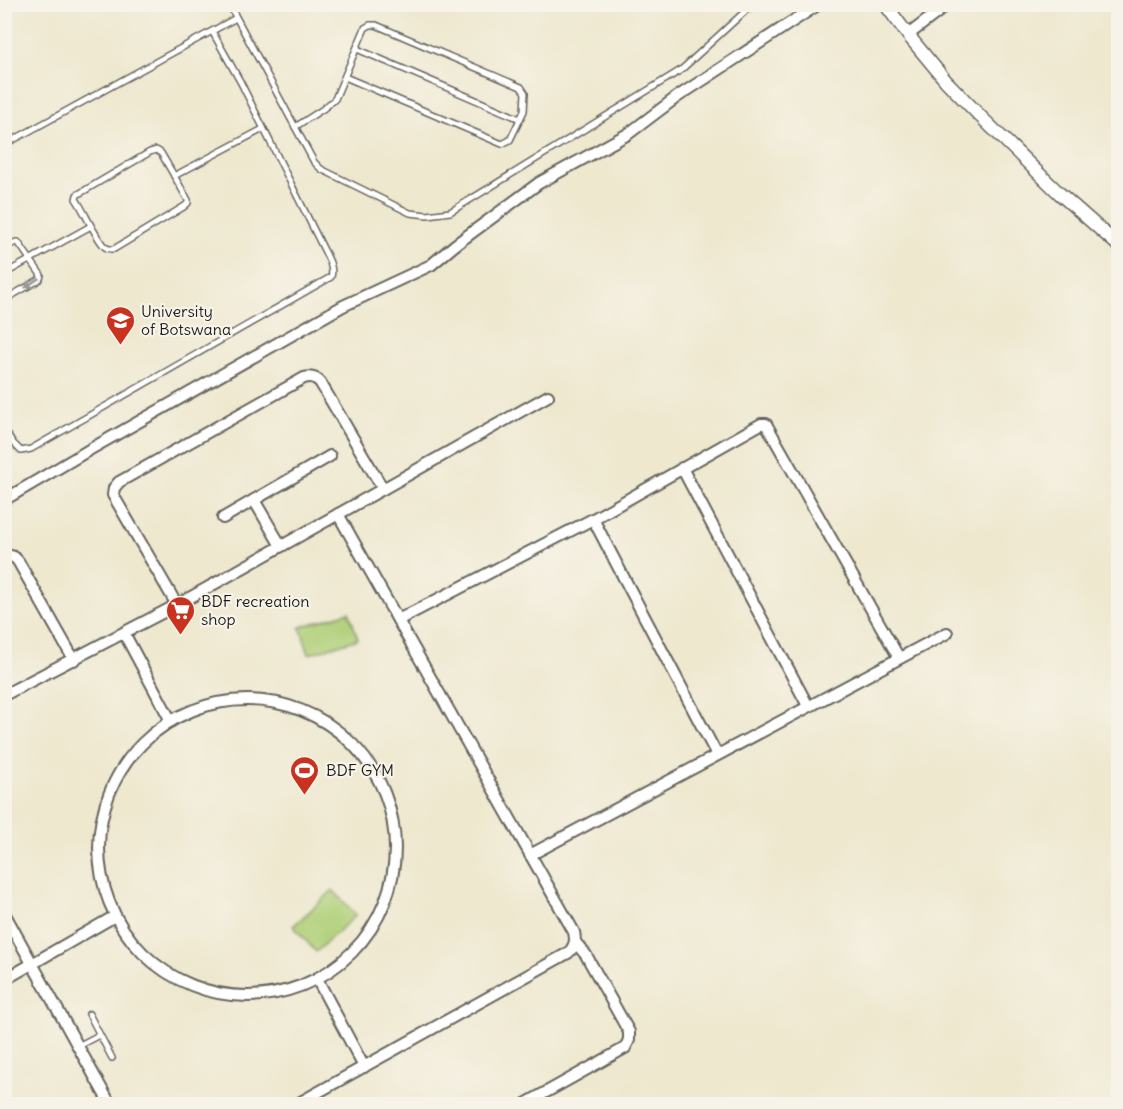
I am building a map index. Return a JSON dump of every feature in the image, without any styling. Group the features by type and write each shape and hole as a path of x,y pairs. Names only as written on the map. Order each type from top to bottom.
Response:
{"street":[{"path":"4,500 343,306 431,265 539,183 628,134 677,97 819,4"},
{"path":"885,4 946,81 1059,193 1119,245"},
{"path":"908,35 946,4"},
{"path":"177,605 113,495 116,484 304,378 313,377 320,382 383,489"},
{"path":"4,695 177,605 548,396"},
{"path":"398,620 593,519 761,424 766,424 899,658"},
{"path":"223,519 330,456"},
{"path":"682,468 808,706"},
{"path":"254,500 281,546"},
{"path":"297,1104 567,953 572,950 575,942 574,932 338,514"},
{"path":"593,519 717,755"},
{"path":"4,554 18,561 74,660"},
{"path":"124,633 171,721"},
{"path":"530,855 947,633"},
{"path":"235,701 268,702 301,711 331,727 356,749 376,776 389,807 395,840 393,874 384,906 368,935 345,960 317,979 290,990 262,996 232,996 203,990 176,978 152,962 131,941 115,916 104,886 98,855 100,823 109,792 124,764 145,740 171,721 202,707 235,701"},
{"path":"4,913 110,1104"},
{"path":"4,980 115,916"},
{"path":"525,1104 625,1048 629,1040 629,1032 586,955 575,942"},
{"path":"317,979 364,1067"}],"lane":[{"path":"229,4 314,162 321,170 410,213 427,215 450,212 681,70 753,4"},
{"path":"4,145 236,18"},
{"path":"295,127 323,110 335,99 367,27 376,26 521,87 525,93 524,111 510,140 502,144 345,77"},
{"path":"4,429 21,451 31,449 331,277 332,268 324,250 241,83 212,32"},
{"path":"357,49 520,119"},
{"path":"174,176 263,129"},
{"path":"156,150 161,153 188,203 114,249 104,246 92,226 76,199 77,195 150,152 156,150"},
{"path":"4,274 92,226"},
{"path":"4,248 18,242 41,275 40,279 4,300"},
{"path":"89,1014 112,1058"},
{"path":"78,1046 99,1035"}],"green space":[{"path":"349,612 358,639 309,654 300,627"},
{"path":"333,890 356,915 316,952 293,926"}],"place":[{"name":"University of Botswana","path":"120,346"},
{"name":"BDF recreation shop","path":"180,636"},
{"name":"BDF GYM","path":"305,796"}]}
